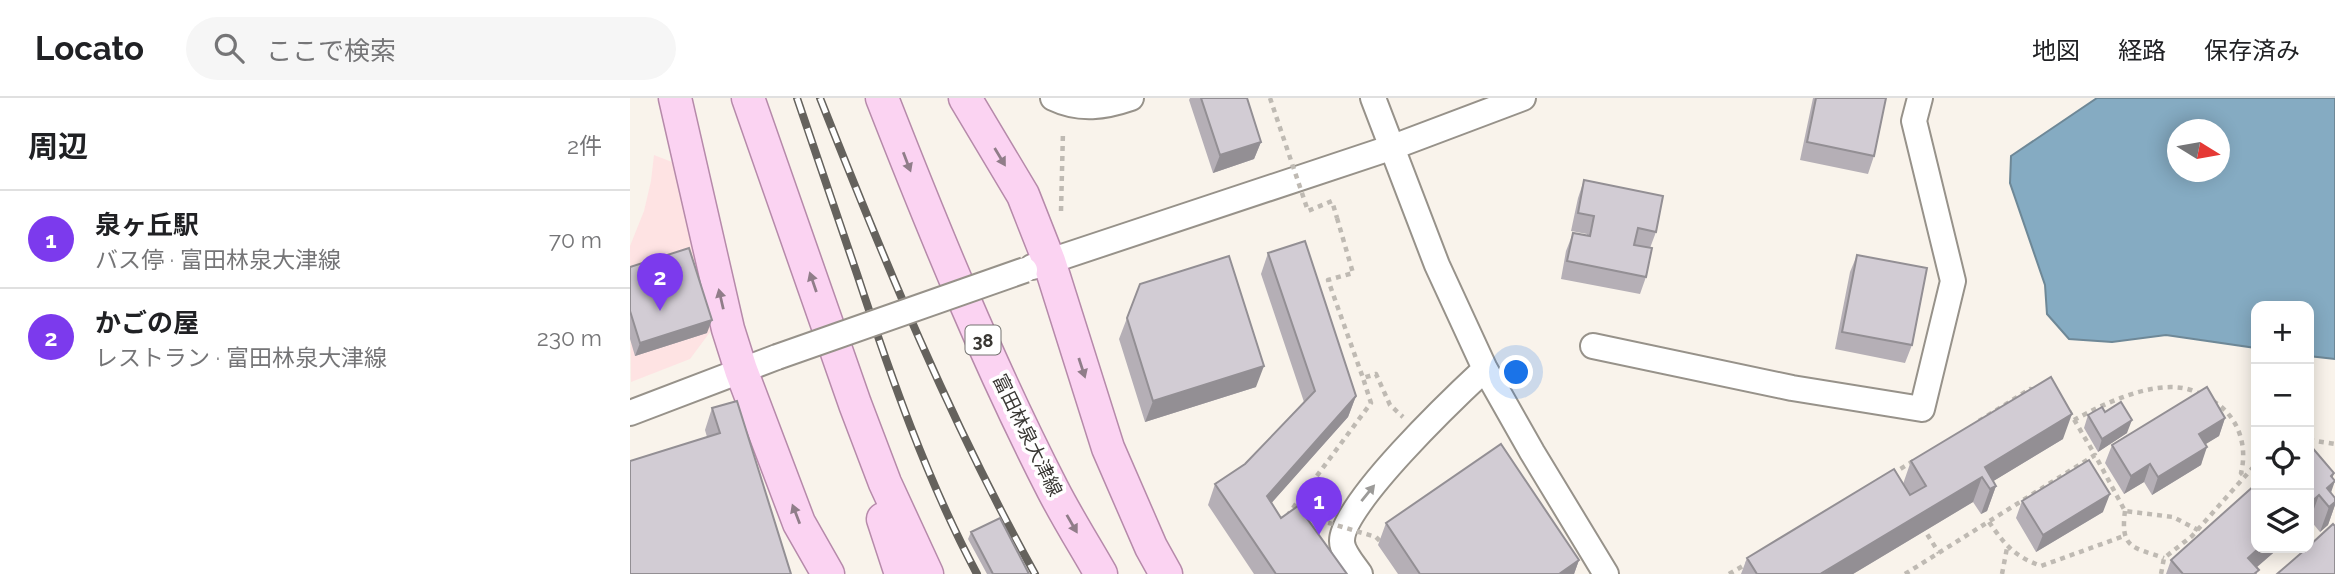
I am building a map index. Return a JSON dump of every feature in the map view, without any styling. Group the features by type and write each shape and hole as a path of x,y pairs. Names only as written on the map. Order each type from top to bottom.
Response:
{"main road":[{"path":"674,98 728,329 741,370 799,523 828,574"},
{"path":"748,98 855,404 885,483 927,574"},
{"name":"富田林泉大津線","path":"882,98 934,233 1022,428 1054,492 1101,574"},
{"path":"965,98 1023,195 1037,266 1108,448 1166,574"},
{"path":"828,325 866,464 901,574"}],"street":[{"path":"1053,98 1082,107 1104,107 1131,98"},
{"path":"1373,98 1437,265 1485,369 1532,453 1606,574"},
{"path":"630,412 777,357 1037,266 1393,147 1522,98"},
{"path":"1593,346 1792,388 1922,409 1952,281 1914,121 1920,98"},
{"path":"1360,574 1342,541 1348,521 1367,494 1401,456 1485,369"}],"path":[{"path":"1269,98 1308,211 1332,201 1353,273 1328,279 1371,403 1285,518"},
{"path":"1061,219 1063,131"},
{"path":"1363,378 1376,374 1390,405"},
{"path":"2074,420 2120,398 2146,391 2172,387 2194,390 2219,405 2233,418 2245,452 2241,473 2245,477"},
{"path":"1972,425 2030,389 2040,391"},
{"path":"2065,404 2125,511 2124,536 2130,545 2164,558"},
{"path":"2314,441 2335,444"},
{"path":"1897,486 1890,475 1925,453"},
{"path":"1905,574 2095,455"},
{"path":"2161,574 2164,558 2198,530 2251,470"},
{"path":"1291,510 1376,537 1381,542"},
{"path":"2125,511 2173,517 2198,530"},
{"path":"1918,519 1939,553"},
{"path":"1989,522 2007,548 2025,560 2041,566 2124,536"},
{"path":"2002,574 2007,548"},
{"path":"1730,574 1752,560"}],"shaded area":[{"path":"654,155 672,162 713,328 690,359 631,382 630,246 644,211"}],"water":[{"path":"2097,98 2335,98 2335,359 2314,357 2314,301 2251,301 2251,347 2166,335 2112,342 2069,339 2047,314 2045,285 2010,183 2011,156"}],"building":[{"path":"1201,98 1247,98 1261,142 1220,155"},
{"path":"1816,98 1886,98 1874,156 1807,142"},
{"path":"1584,180 1663,196 1656,232 1638,228 1634,245 1652,248 1646,277 1567,261 1573,233 1590,236 1594,216 1578,213"},
{"path":"1305,241 1356,396 1267,496 1281,518 1298,506 1347,574 1276,574 1215,484 1245,464 1315,391 1268,253"},
{"path":"689,248 712,320 640,343 630,311 630,267"},
{"path":"1857,255 1927,268 1912,345 1842,332"},
{"path":"1229,256 1264,366 1153,401 1127,318 1140,284"},
{"path":"2051,377 2072,414 1985,467 1996,486 1990,489 1982,477 1823,574 1757,574 1747,558 1894,469 1910,495 1926,486 1911,461"},
{"path":"2207,387 2225,418 2199,434 2207,447 2158,477 2150,464 2131,476 2112,445"},
{"path":"737,401 791,574 630,574 630,461 720,433 712,408"},
{"path":"2121,402 2132,420 2102,439 2088,415 2102,407 2105,412"},
{"path":"1501,444 1579,560 1559,574 1420,574 1386,523"},
{"path":"2314,450 2334,473 2331,476 2335,481 2327,488 2335,502 2329,507 2319,495 2314,500"},
{"path":"2089,460 2110,494 2043,535 2022,501"},
{"path":"2251,488 2251,553 2254,553 2248,558 2259,570 2254,574 2183,574 2171,560"},
{"path":"1000,518 1029,574 993,574 971,532"},
{"path":"2333,524 2335,526 2335,574 2277,574 2301,553 2314,553 2314,541"}],"railway":[{"path":"797,98 911,427 977,574"},
{"path":"820,98 946,399 1035,574"}],"place":[{"name":"かごの屋","path":"660,311"},
{"name":"泉ヶ丘駅","path":"1319,535"}]}
